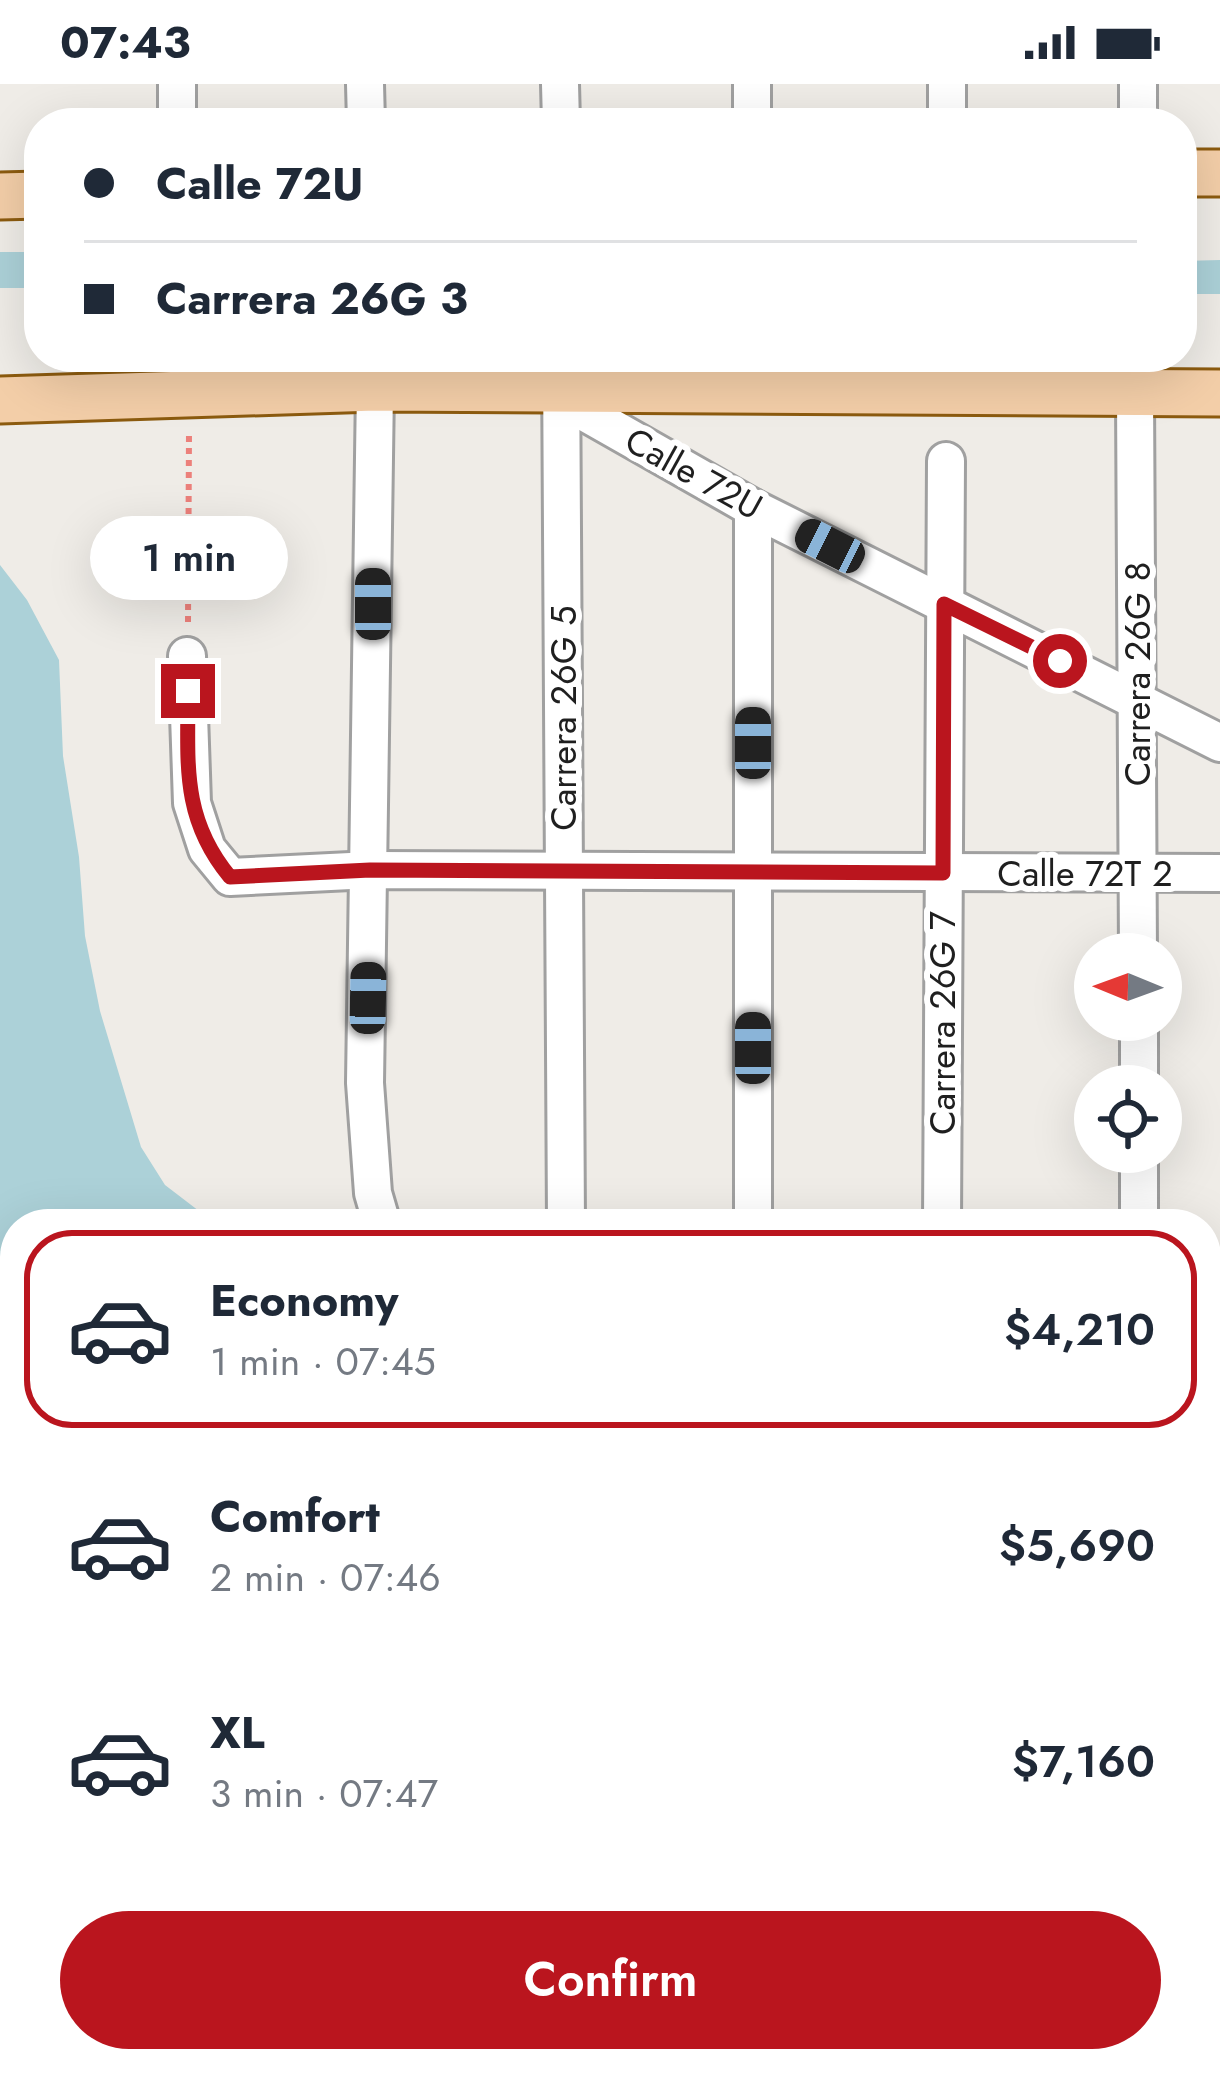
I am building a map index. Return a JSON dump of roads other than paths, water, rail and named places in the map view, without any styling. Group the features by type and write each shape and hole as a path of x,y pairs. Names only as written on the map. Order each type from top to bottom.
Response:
{"main road":[{"path":"0,400 375,388 562,372 1135,394 1220,393"}],"street":[{"name":"Calle 72U","path":"562,372 586,412 754,508 1220,743"},
{"name":"Carrera 26G 5","path":"562,372 566,1209"},
{"path":"375,388 365,1084 378,1209"},
{"name":"Carrera 26G 8","path":"1135,394 1138,933"},
{"name":"Carrera 26G 7","path":"942,1209 946,461"},
{"path":"753,1209 754,508"},
{"name":"Calle 72T 2","path":"188,656 192,803 207,849 230,877 370,870 1220,873"},
{"path":"1139,1173 1139,1209"}],"water":[{"path":"0,252 24,252 24,288 0,288"},
{"path":"1220,260 1220,294 1197,294 1197,261"},
{"path":"0,565 27,600 59,660 63,756 79,857 85,936 100,1011 141,1147 165,1185 196,1209 0,1209"}]}
